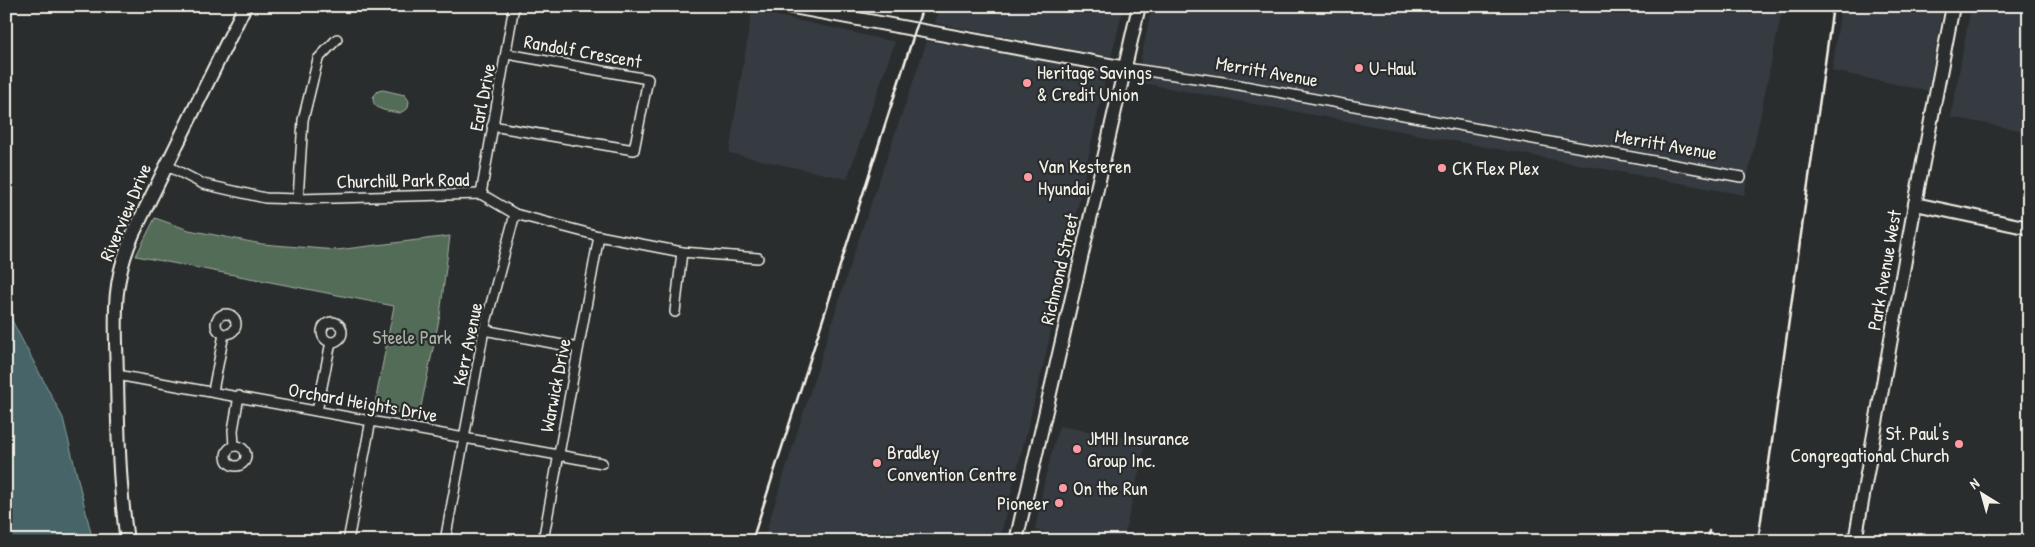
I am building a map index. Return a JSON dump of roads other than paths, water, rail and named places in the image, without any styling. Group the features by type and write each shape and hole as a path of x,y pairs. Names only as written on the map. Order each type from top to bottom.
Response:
{"main road":[{"name":"Riverview Drive","path":"127,541 118,464 115,304 118,274 133,234 245,6"},
{"name":"Merritt Avenue","path":"786,6 1126,68"},
{"name":"Richmond Street","path":"1016,541 1139,6"},
{"name":"Park Avenue West","path":"1855,541 1914,204 1953,6"},
{"path":"1914,204 2029,228"}],"street":[{"name":"Earl Drive","path":"480,194 507,54 514,6"},
{"path":"298,199 303,120 318,59 337,39"},
{"name":"Randolf Crescent","path":"492,126 634,150 636,141 648,79 507,54"},
{"name":"Merritt Avenue","path":"1126,68 1216,81 1741,176"},
{"name":"Churchill Park Road","path":"166,165 213,187 266,198 298,199 480,194 515,214 599,236 682,252 758,258"},
{"name":"Kerr Avenue","path":"445,541 484,330 515,214"},
{"name":"Warwick Drive","path":"543,541 599,236"},
{"path":"674,312 682,252"},
{"path":"484,330 578,348"},
{"path":"213,391 224,334"},
{"path":"317,411 331,342"},
{"name":"Orchard Heights Drive","path":"117,375 602,463"},
{"path":"234,446 233,430 239,396"},
{"path":"348,541 371,420"}],"water":[{"path":"6,309 63,418 93,541 6,541"}],"railway":[{"path":"752,541 923,6"},
{"path":"1758,541 1833,6"},
{"path":"1709,531 1709,541"}],"place":[{"name":"U-Haul","path":"1359,68"},
{"name":"Heritage Savings & Credit Union","path":"1027,83"},
{"name":"CK Flex Plex","path":"1442,168"},
{"name":"Van Kesteren Hyundai","path":"1028,177"},
{"name":"St. Paul's Congregational Church","path":"1959,444"},
{"name":"JMHI Insurance Group Inc.","path":"1077,449"},
{"name":"Bradley Convention Centre","path":"877,463"},
{"name":"On the Run","path":"1063,488"},
{"name":"Pioneer","path":"1059,503"}],"park label":[{"name":"Steele Park","path":"412,337"}]}
